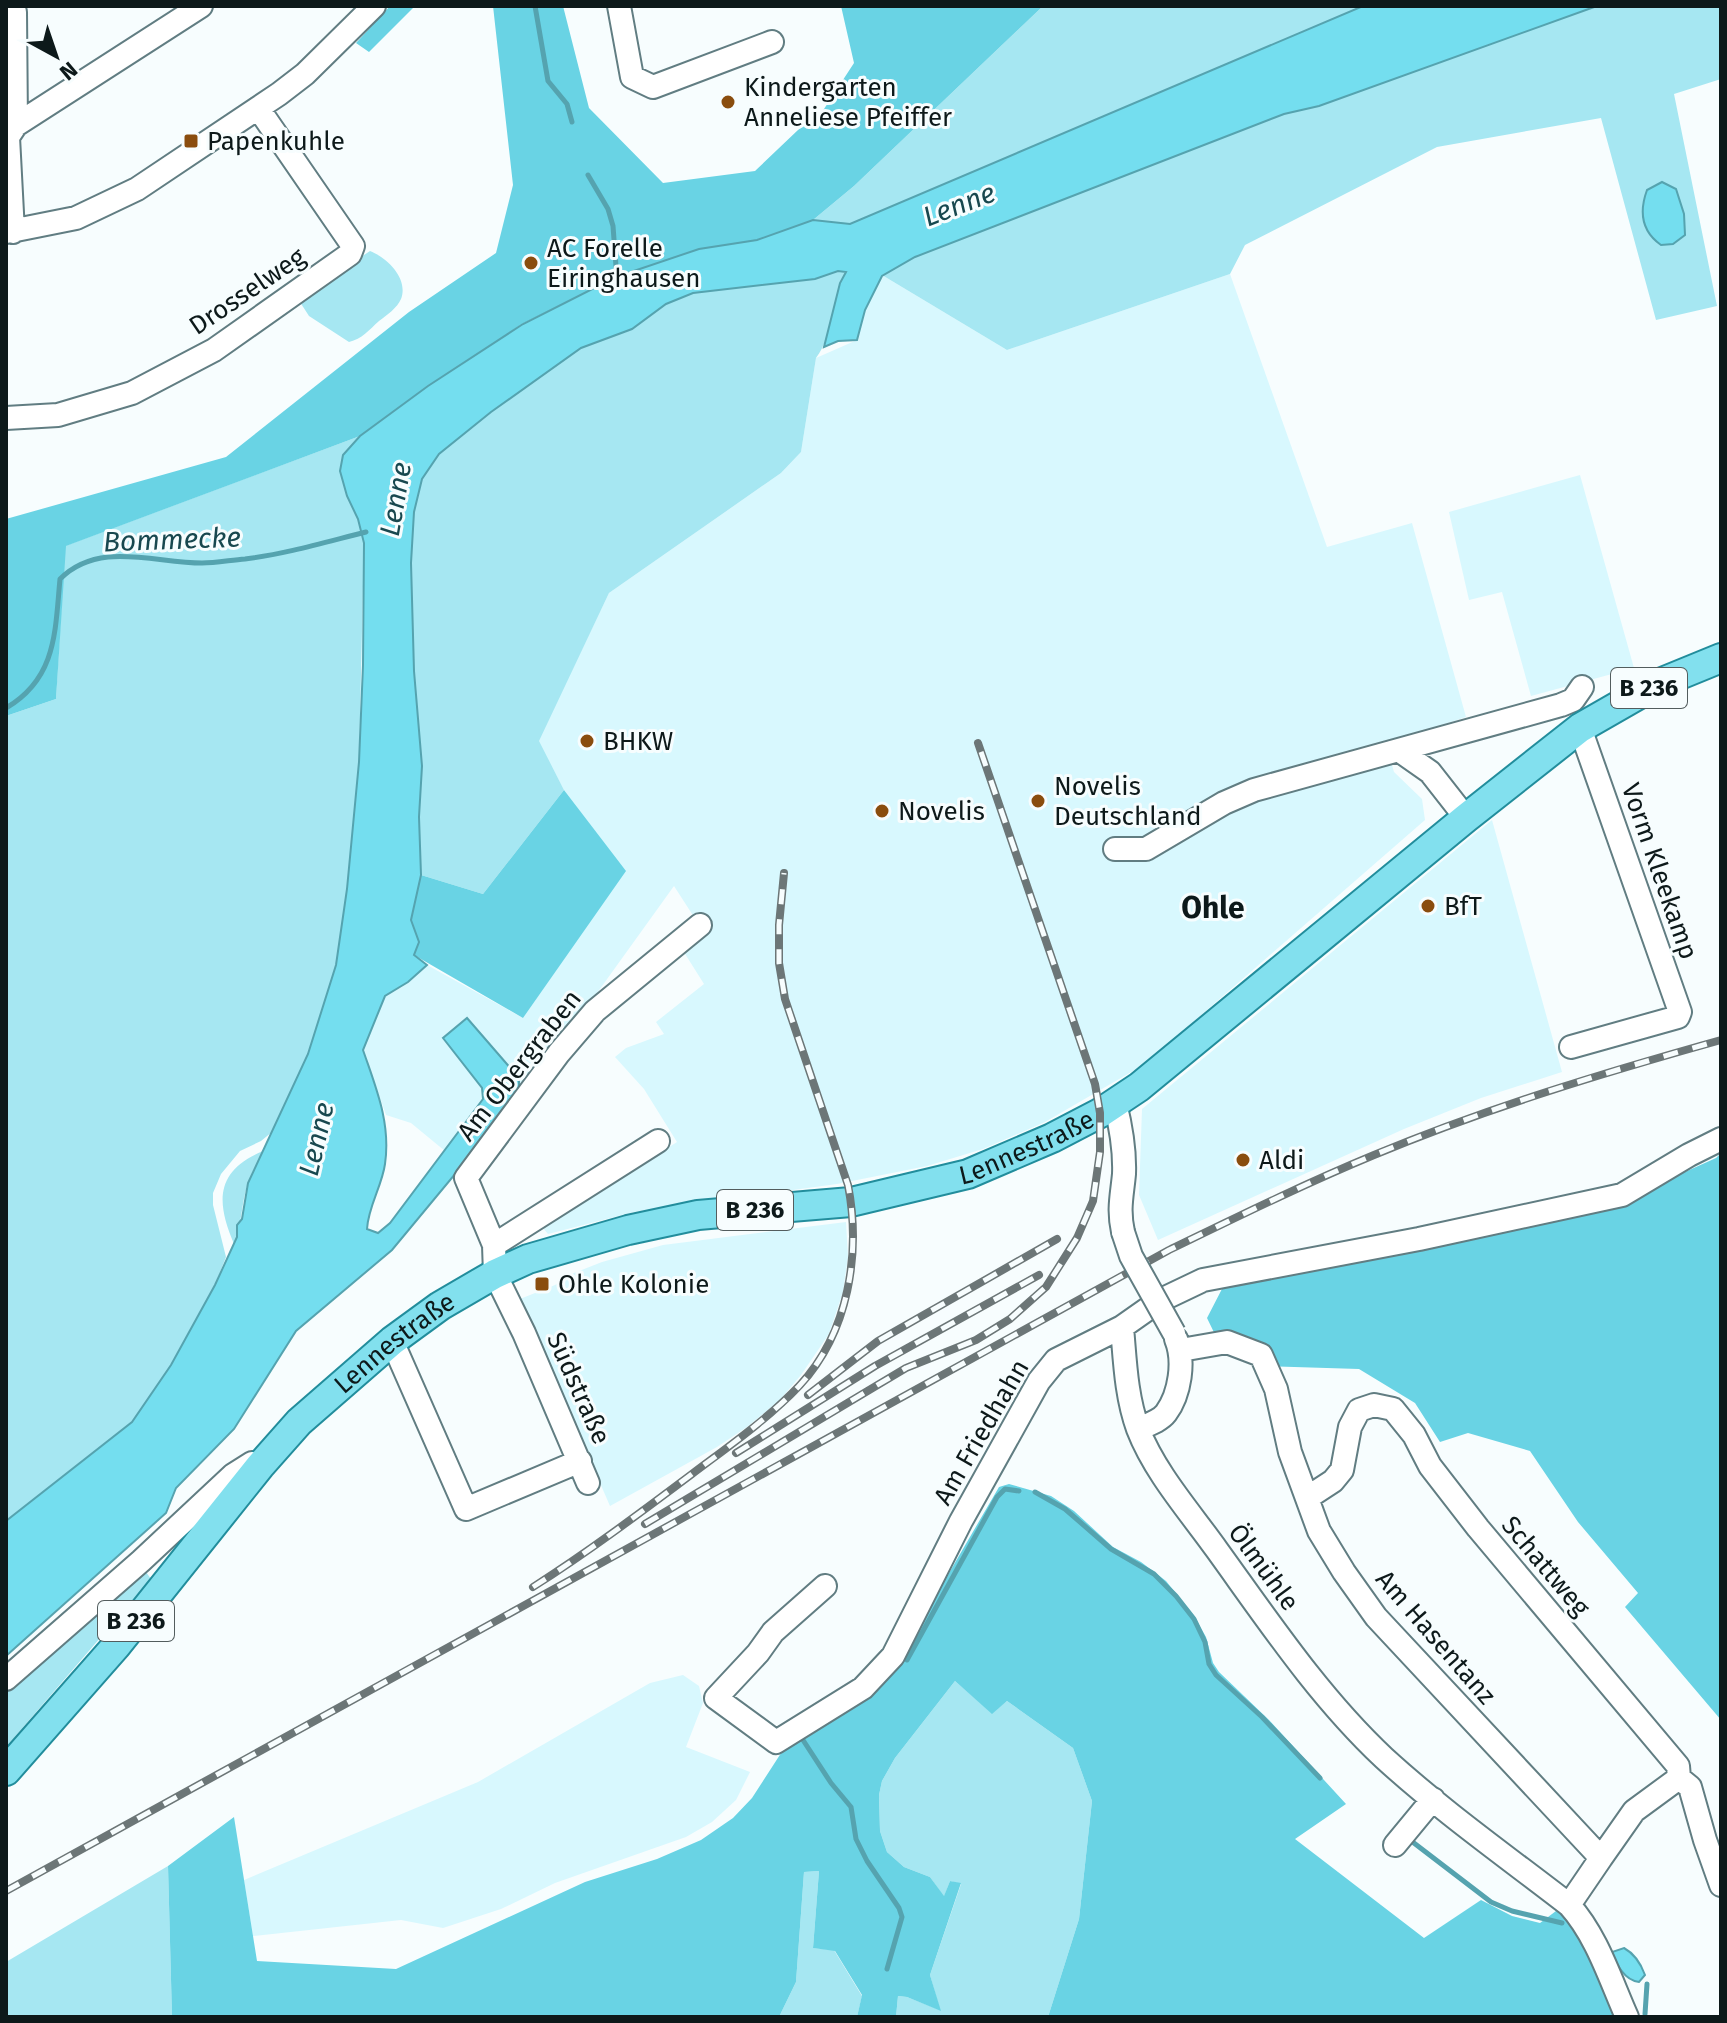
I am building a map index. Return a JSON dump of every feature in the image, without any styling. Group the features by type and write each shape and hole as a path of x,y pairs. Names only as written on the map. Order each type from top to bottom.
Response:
{"main road":[{"name":"Lennestraße","path":"6,1771 116,1646 299,1422 392,1341 440,1306 495,1274 565,1246 698,1215 851,1202 968,1174 1052,1138 1115,1103 1202,1036 1580,728 1655,685 1721,658"}],"street":[{"path":"11,125 201,6"},
{"path":"17,8 8,137 9,232 76,218 137,189 305,74 374,6"},
{"path":"619,6 632,77 653,87 772,42"},
{"name":"Drosselweg","path":"6,418 58,415 132,393 214,350 350,254 353,246 258,108"},
{"path":"1115,849 1146,849 1224,803 1254,790 1561,705 1573,700 1582,687"},
{"name":"Vorm Kleekamp","path":"1571,1047 1678,1017 1680,1012 1580,728"},
{"path":"1400,751 1430,772 1466,818"},
{"name":"Am Obergraben","path":"495,1274 494,1245 466,1178 559,1053 595,1011 700,925"},
{"path":"1115,1103 1124,1141 1124,1176 1119,1213 1123,1232 1131,1256 1177,1342 1178,1389 1165,1416 1138,1429"},
{"name":"Am Friedhahn","path":"825,1586 773,1632 716,1698 776,1742 863,1688 893,1656 961,1521 1039,1381 1056,1360 1122,1327 1159,1301 1203,1280 1419,1239 1622,1195 1721,1139"},
{"path":"494,1245 658,1141"},
{"name":"Südstraße","path":"495,1274 588,1483"},
{"name":"Ölmühle","path":"1122,1327 1128,1394 1138,1429 1157,1466 1323,1693 1383,1756 1581,1917 1627,2017"},
{"path":"392,1341 466,1509 580,1461"},
{"name":"Am Hasentanz","path":"1177,1342 1227,1342 1261,1355 1276,1389 1290,1452 1319,1531 1344,1572 1376,1617 1601,1858"},
{"name":"Schattweg","path":"1307,1498 1333,1481 1342,1470 1350,1427 1359,1410 1374,1405 1393,1409 1414,1435 1430,1466 1478,1528 1678,1766 1679,1778"},
{"name":"Lennestraße","path":"6,1679 141,1561 233,1475 252,1463 260,1466"},
{"path":"1569,1905 1634,1811 1679,1778 1690,1787 1721,1885"},
{"path":"1395,1845 1433,1799"}],"shaded area":[{"path":"390,6 415,6 369,52 356,43"},
{"path":"493,6 563,6 589,108 663,183 755,171 824,109 854,63 841,6 1043,6 854,186 813,220 757,240 699,249 616,277 522,324 428,386 360,436 66,546 56,699 6,716 6,519 226,457 409,312 496,253 513,185"},
{"path":"1043,6 1363,6 850,224 813,220 854,186"},
{"path":"1597,6 1721,6 1721,79 1674,94 1717,306 1656,320 1601,118 1437,147 1245,245 1230,274 1007,350 882,275 915,257 1284,114 1319,106"},
{"path":"370,251 394,269 403,291 394,308 365,334 349,342 309,316 298,299"},
{"path":"838,271 847,273 838,293 826,338 816,358 801,452 781,473 609,593 539,741 564,790 483,894 421,875 419,817 422,766 414,671 411,563 414,512 422,479 439,454 491,412 581,348 632,329 666,304 693,293 815,279"},
{"path":"1230,274 1327,547 1412,523 1466,717 1386,744 1394,772 1422,799 1425,820 1145,1064 1045,1122 983,1149 927,1166 837,1184 634,1212 548,1234 543,1228 677,1142 644,1089 615,1057 626,1048 664,1034 656,1022 704,984 682,949 703,931 674,886 519,1097 467,1019 444,1038 482,1088 483,1099 445,1151 411,1123 386,1115 363,1050 385,996 402,987 427,965 523,1018 625,871 564,790 538,741 609,593 781,473 801,452 816,358 857,340 865,310 882,275 1007,350"},
{"path":"360,436 343,455 347,496 358,519 364,543 359,762 336,965 308,1054 272,1132 240,1151 221,1174 213,1193 213,1205 226,1257 215,1285 171,1365 132,1422 6,1521 6,716 56,699 65,546"},
{"path":"1580,475 1634,668 1531,696 1502,592 1469,600 1449,512"},
{"path":"564,790 626,871 523,1018 414,955 411,920 421,875 483,894"},
{"path":"1492,820 1562,1072 1481,1098 1404,1129 1158,1240 1139,1195 1142,1109"},
{"path":"263,1151 246,1188 234,1244 224,1215 224,1189 236,1168"},
{"path":"1721,1153 1721,1720 1625,1607 1638,1593 1578,1522 1530,1451 1468,1433 1440,1442 1415,1403 1359,1369 1260,1366 1223,1351 1207,1318 1224,1285 1627,1198"},
{"path":"846,1222 848,1257 843,1292 829,1334 801,1375 779,1401 747,1427 610,1506 520,1299 602,1262 663,1245"},
{"path":"1009,1484 1051,1496 1074,1511 1113,1547 1141,1562 1166,1581 1194,1616 1219,1672 1269,1720 1346,1804 1295,1839 1424,1938 1481,1900 1512,1916 1540,1923 1560,1908 1589,1948 1620,2017 1048,2017 1079,1919 1092,1801 1073,1748 1007,1701 992,1714 955,1681 895,1758 882,1781 879,1795 880,1831 887,1852 904,1867 930,1877 944,1896 950,1881 961,1883 930,1975 941,2011 898,1996 896,2017 857,2017 862,1995 835,1951 813,1948 819,1871 804,1872 796,1982 779,2017 172,2017 168,1866 234,1817 257,1961 396,1969 585,1882 657,1859 701,1840 733,1818 752,1798 785,1747 899,1659 999,1487"},
{"path":"141,1565 151,1579 6,1747 6,1683"},
{"path":"683,1675 699,1686 703,1703 686,1747 750,1772 736,1800 712,1822 686,1837 555,1883 501,1909 443,1928 401,1920 253,1936 244,1880 478,1782 650,1683"},
{"path":"955,1681 992,1713 1007,1701 1073,1748 1092,1801 1079,1919 1048,2017 896,2017 898,1996 940,2010 930,1975 961,1884 950,1881 944,1897 930,1877 904,1867 887,1852 880,1831 879,1795 882,1781 895,1758"},
{"path":"168,1866 172,2017 6,2017 6,1962"},
{"path":"819,1871 813,1948 834,1950 862,1996 857,2017 779,2017 796,1982 804,1872"}],"water":[{"name":"Lenne","path":"1363,6 1597,6 1319,106 1284,114 915,257 882,276 865,310 857,340 838,341 824,347 840,283 846,272 838,271 815,279 693,293 666,304 632,329 581,348 491,412 439,454 422,479 414,512 411,563 414,671 422,766 419,817 421,875 411,920 419,942 414,955 427,965 385,996 363,1050 381,1106 386,1134 383,1172 367,1229 378,1233 390,1223 483,1099 482,1088 443,1038 467,1018 519,1078 519,1097 392,1250 296,1331 234,1429 176,1488 166,1513 6,1656 6,1521 132,1422 171,1365 215,1285 237,1237 248,1183 308,1054 336,965 359,762 363,665 364,543 340,471 343,455 360,436 428,386 523,324 616,277 699,249 757,240 813,220 850,224"},
{"path":"1662,182 1676,189 1684,214 1685,235 1673,244 1661,245 1649,234 1643,206 1647,190"},
{"path":"1624,1948 1634,1956 1645,1975 1639,1982 1625,1975 1614,1957 1612,1952"}],"waterway":[{"path":"535,6 548,81 567,104 572,122"},
{"path":"588,175 608,209 613,226 617,280"},
{"name":"Bommecke","path":"6,708 23,696 44,668 54,635 60,579 75,567 92,560 128,556 202,563 245,559 366,532"},
{"path":"907,1660 997,1497 1005,1489 1019,1491"},
{"path":"1035,1492 1065,1509 1111,1549 1154,1574 1176,1596 1194,1619 1205,1642 1209,1664 1216,1675 1262,1717 1320,1778"},
{"path":"803,1740 851,1807 856,1839 899,1908 902,1917 887,1969"},
{"path":"1410,1840 1491,1902 1512,1911 1562,1923"},
{"path":"1645,2014 1647,1984"}],"railway":[{"path":"645,1524 906,1368 976,1340 1010,1319 1046,1287 1077,1238 1093,1201 1100,1152 1100,1113 1095,1084 978,743"},
{"path":"533,1587 633,1518 775,1409 817,1364 840,1316 851,1264 852,1211 848,1185 785,999 779,963 784,873"},
{"path":"6,1891 1169,1250 1322,1177 1459,1122 1546,1092 1721,1040"},
{"path":"808,1395 878,1341 1057,1239"},
{"path":"736,1453 875,1366 1039,1275"}],"place":[{"name":"Kindergarten Anneliese Pfeiffer","path":"728,102"},
{"name":"Papenkuhle","path":"191,141"},
{"name":"AC Forelle Eiringhausen","path":"531,263"},
{"name":"BHKW","path":"587,741"},
{"name":"Novelis Deutschland","path":"1038,801"},
{"name":"Novelis","path":"882,811"},
{"name":"BfT","path":"1428,906"},
{"name":"Aldi","path":"1243,1160"},
{"name":"Ohle Kolonie","path":"542,1284"}],"district":[{"name":"Ohle","path":"1213,908"}]}
